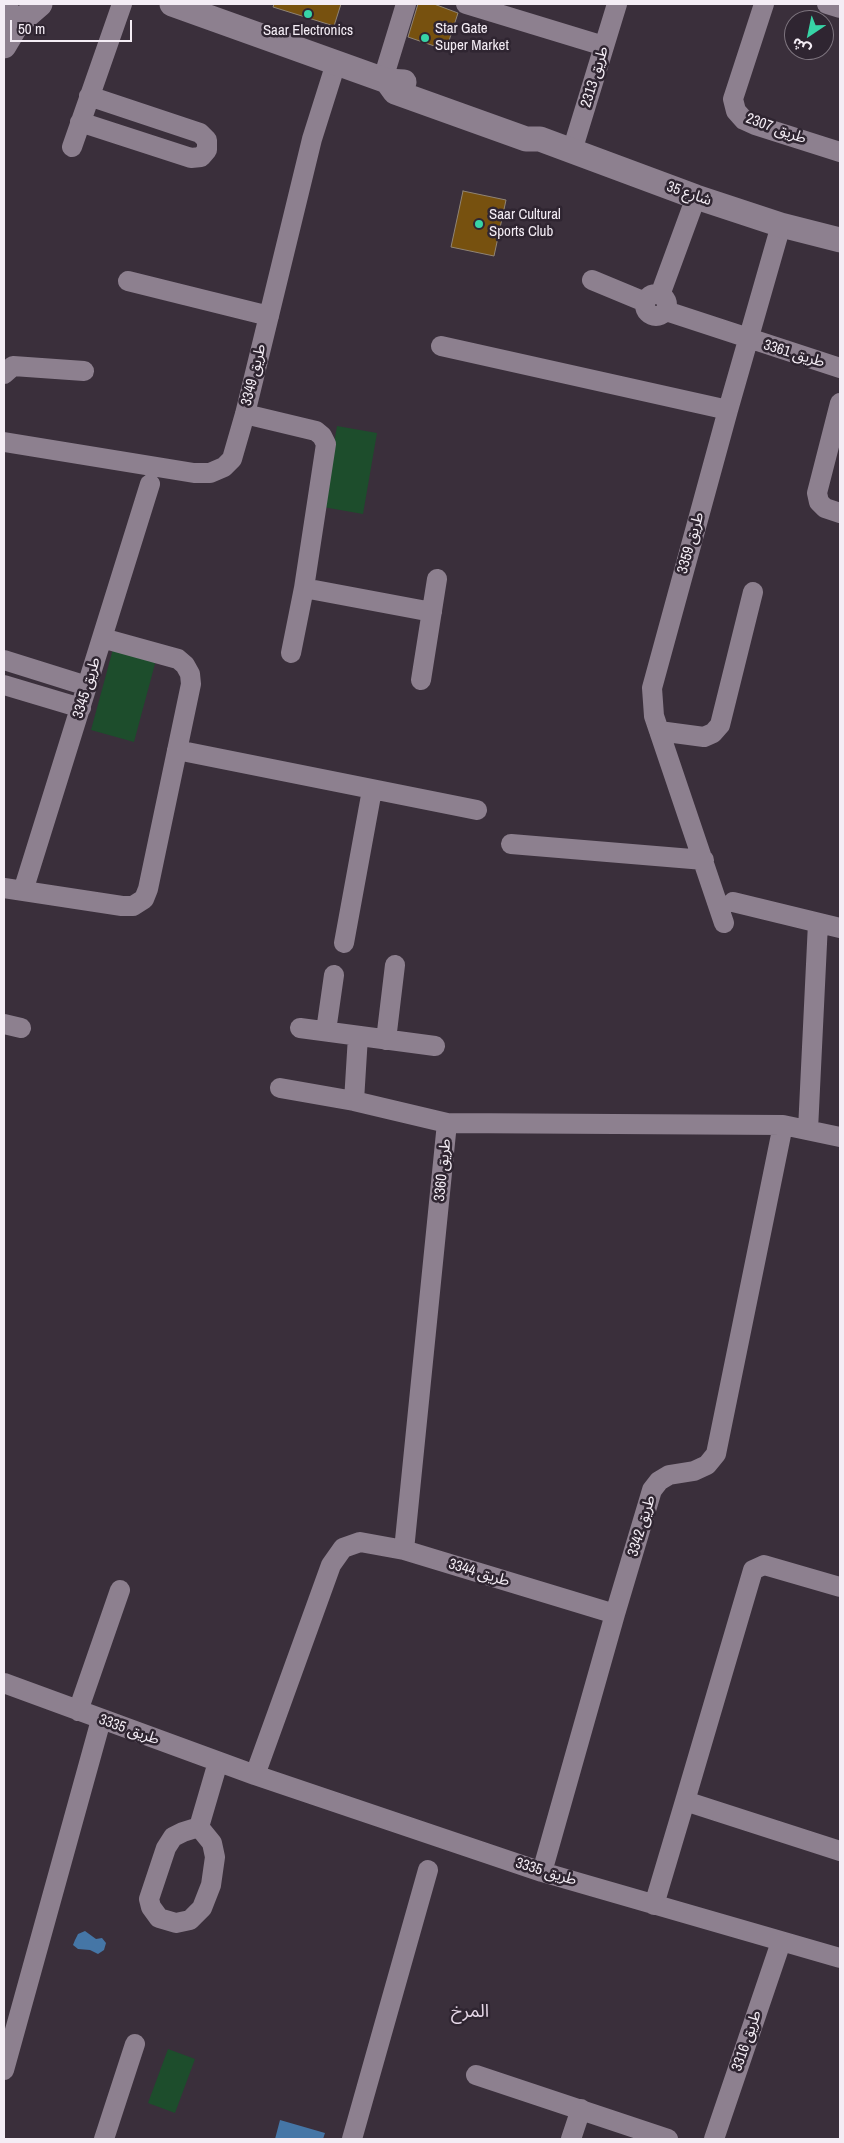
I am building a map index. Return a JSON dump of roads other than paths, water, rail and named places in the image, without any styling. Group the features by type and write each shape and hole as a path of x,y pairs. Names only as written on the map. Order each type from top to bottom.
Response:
{"street":[{"path":"4,11 6,4"},
{"path":"4,46 17,24 40,4"},
{"path":"72,147 122,4"},
{"name":"شارع 35","path":"172,4 385,80 407,83 524,125 531,128 540,139 696,197 781,226 840,240"},
{"path":"385,80 406,4"},
{"path":"466,4 604,46"},
{"name":"طريق 2313","path":"572,151 617,4"},
{"name":"طريق 2307","path":"764,4 733,99 736,111 744,120 755,125 840,152"},
{"path":"827,4 840,8"},
{"name":"طريق 3349","path":"4,442 194,473 210,473 224,468 232,459 245,414 312,139 336,63"},
{"path":"80,122 191,158 201,157 207,150 207,140 200,133 89,96"},
{"path":"657,302 696,197"},
{"name":"طريق 3359","path":"724,923 654,716 652,702 655,674 781,226"},
{"name":"طريق 3361","path":"592,280 657,302 749,340 840,368"},
{"path":"128,282 269,316"},
{"path":"441,346 728,410"},
{"path":"4,374 13,366 84,371"},
{"path":"840,403 817,494 819,502 825,508 840,513"},
{"path":"245,414 316,431 322,436 326,444 304,588 291,653"},
{"name":"طريق 3345","path":"13,890 81,708 150,484"},
{"path":"421,680 437,579"},
{"path":"304,588 432,612"},
{"path":"659,731 704,737 713,733 720,725 753,592"},
{"path":"13,890 133,906 144,900 148,889 191,684 190,674 186,665 178,659 102,638"},
{"path":"4,660 88,686"},
{"path":"4,685 81,708"},
{"path":"177,750 477,810"},
{"path":"344,942 372,790"},
{"path":"511,844 704,860"},
{"path":"733,902 840,928"},
{"path":"808,1130 818,923"},
{"path":"386,1040 395,965"},
{"path":"326,1031 334,975"},
{"path":"300,1028 435,1046"},
{"path":"354,1100 358,1036"},
{"path":"280,1088 354,1100 447,1123"},
{"name":"طريق 3360","path":"404,1550 447,1123 783,1125 840,1137"},
{"name":"طريق 3342","path":"542,1872 652,1490 659,1481 669,1475 694,1471 707,1465 716,1454 783,1125"},
{"name":"طريق 3344","path":"255,1775 331,1565 343,1548 360,1542 404,1550 615,1614"},
{"path":"654,1905 753,1570 764,1565 840,1587"},
{"path":"78,1711 120,1590"},
{"name":"طريق 3335","path":"4,1683 255,1775 542,1872 840,1958"},
{"path":"4,2070 101,1720"},
{"path":"199,1827 218,1762"},
{"path":"685,1801 840,1851"},
{"path":"199,1827 212,1843 215,1857 211,1885 202,1908 190,1920 176,1923 159,1918 151,1908 149,1899 166,1848 173,1837 199,1827"},
{"path":"352,2139 428,1870"},
{"name":"طريق 3316","path":"714,2139 781,1942"},
{"path":"104,2139 135,2044"},
{"path":"476,2075 668,2139"},
{"path":"571,2139 581,2110"}],"water":[{"path":"85,1931 96,1939 102,1938 106,1943 104,1950 98,1954 90,1950 78,1949 73,1945 78,1934"},
{"path":"280,2120 325,2133 323,2139 275,2139"}],"place":[{"name":"Saar Electronics","path":"308,14"},
{"name":"Star Gate Super Market","path":"425,38"},
{"name":"Saar Cultural Sports Club","path":"479,224"}],"district":[{"name":"المرخ","path":"470,2012"}]}
